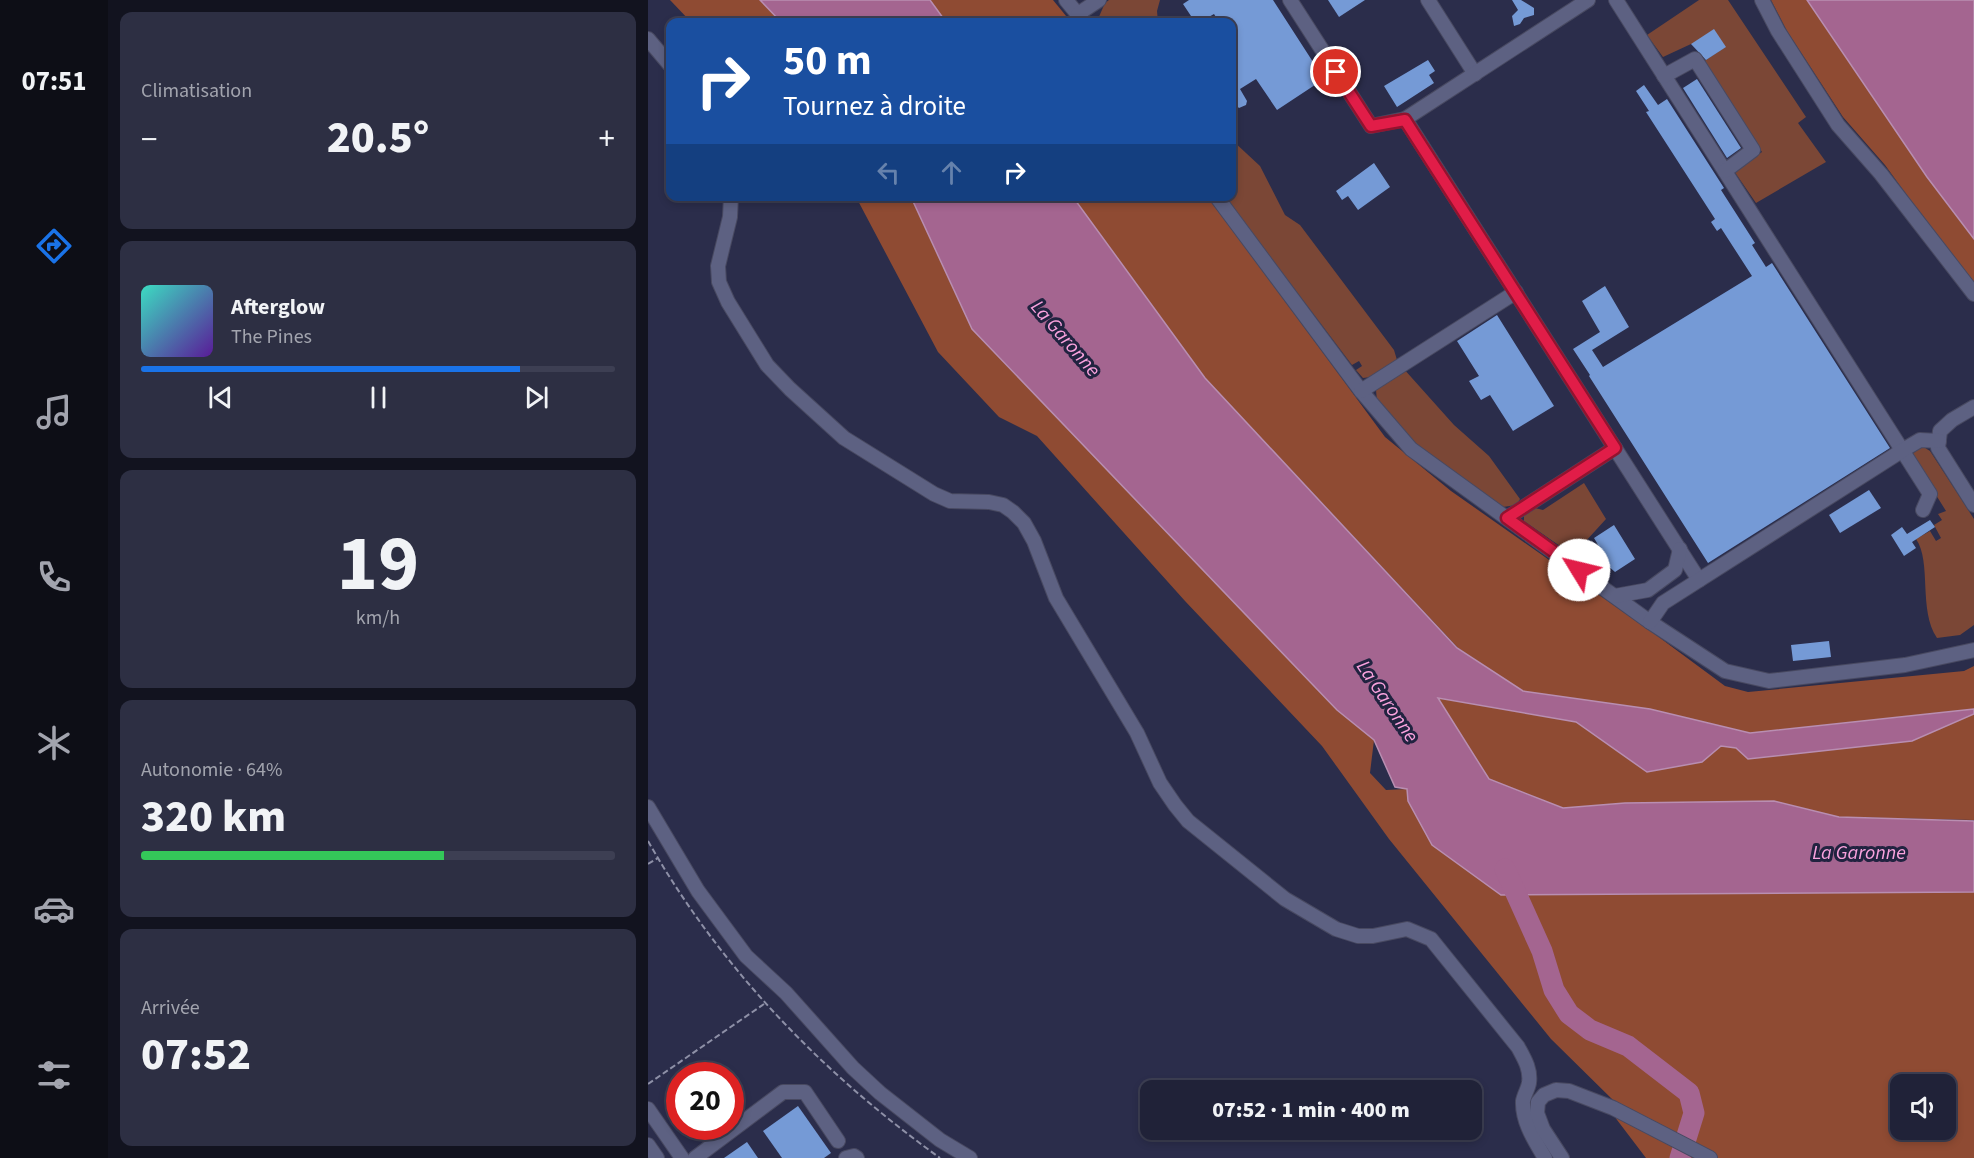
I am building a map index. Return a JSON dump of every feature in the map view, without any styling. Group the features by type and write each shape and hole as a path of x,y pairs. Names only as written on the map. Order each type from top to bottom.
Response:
{"lane":[{"path":"1066,0 1081,18 1099,0"},
{"path":"1290,0 1371,126 1405,120 1588,0"},
{"path":"1428,0 1475,74"},
{"path":"1616,0 1930,494 1923,510"},
{"path":"1761,0 1838,125 1881,174 1974,294"},
{"path":"648,39 666,60"},
{"path":"1664,76 1695,59 1734,119 1753,150 1725,171"},
{"path":"1405,120 1699,580"},
{"path":"731,201 730,218 718,266 719,282 728,302 767,365 844,438 934,494 950,501 989,502 1003,505 1024,523 1034,541 1056,598 1137,734 1160,783 1174,806 1286,900 1336,929 1358,936 1372,936 1407,929 1431,939 1518,1047 1528,1067 1529,1082 1523,1101 1524,1114 1530,1132 1545,1158"},
{"path":"1220,201 1361,391 1411,449 1650,622 1725,671 1769,681 1905,665 1974,650"},
{"path":"1361,391 1516,292"},
{"path":"1974,407 1952,420 1940,431 1938,448 1974,505"},
{"path":"1650,622 1663,603 1903,450 1920,440 1939,441"},
{"path":"1507,518 1615,448"},
{"path":"1615,596 1648,590 1675,570 1680,549"},
{"path":"648,807 698,891 746,956 786,993 853,1068 880,1093 940,1140 970,1158"},
{"path":"1562,1158 1543,1129 1537,1113 1538,1102 1544,1095 1556,1089 1569,1091 1613,1108 1710,1158"},
{"path":"695,1158 783,1092 805,1092 838,1141"},
{"path":"648,1109 682,1158"},
{"path":"648,1145 657,1158"},
{"path":"846,1158 854,1156 857,1158"}],"path":[{"path":"648,841 697,918 740,975 804,1044"},
{"path":"648,864 658,858"},
{"path":"649,1082 765,1004"}],"shaded area":[{"path":"670,0 760,0 777,18 687,18"},
{"path":"930,0 1053,0 1068,18 943,18"},
{"path":"1109,0 1160,0 1158,18 1098,18 1105,3"},
{"path":"1699,0 1728,0 1806,117 1798,123 1826,162 1756,203 1734,171 1762,152 1703,62 1725,47 1691,44 1663,57 1647,35"},
{"path":"1771,0 1807,0 1927,177 1974,239 1974,282 1943,245 1885,165 1843,117 1787,31"},
{"path":"1236,144 1260,166 1285,215 1300,225 1394,350 1397,360 1371,377 1363,378 1356,370 1362,366 1359,361 1352,365 1228,201 1236,201"},
{"path":"858,201 913,201 972,329 1337,710 1374,740 1370,773 1386,790 1407,789 1501,895 1974,892 1974,1158 1646,1158 1611,1112 1615,1102 1551,1039 1389,839 1322,746 1185,601 1037,436 999,417 938,352"},
{"path":"1076,201 1211,201 1385,437 1451,491 1725,686 1748,692 1964,671 1974,666 1974,709 1750,733 1650,709 1523,691 1458,648 1205,378"},
{"path":"1403,368 1454,425 1489,456 1520,499 1516,505 1503,507 1415,444 1377,401 1376,390 1380,382"},
{"path":"1922,446 1930,451 1974,519 1974,625 1960,635 1937,638 1928,614 1923,560 1916,539 1930,531 1936,541 1941,538 1934,525 1942,520 1938,514 1946,511 1911,455"},
{"path":"1584,483 1606,519 1585,542 1588,552 1601,569 1593,569 1524,521 1524,513 1531,507 1543,510"},
{"path":"1437,698 1576,722 1647,772 1702,762 1721,746 1736,748 1912,741 1974,714 1974,820 1839,817 1774,801 1625,803 1563,808 1489,779"}],"water":[{"path":"760,0 930,0 943,18 777,18"},
{"path":"1807,0 1974,0 1974,239 1927,177"},
{"name":"La Garonne","path":"913,201 1076,201 1205,378 1457,648 1523,691 1650,709 1750,733 1974,709 1974,714 1912,741 1748,759 1736,748 1721,746 1702,762 1647,772 1576,722 1438,698 1489,779 1563,808 1625,803 1774,801 1839,817 1974,821 1974,892 1501,895 1432,845 1408,801 1407,789 1395,787 1374,740 1337,710 972,329"}],"building":[{"path":"1189,0 1273,0 1324,79 1277,110 1256,79 1240,89 1247,101 1246,105 1239,108 1236,105 1236,18 1216,18 1214,14 1207,18 1192,18 1183,4"},
{"path":"1328,0 1365,0 1339,17"},
{"path":"1512,0 1521,0 1534,8 1534,15 1524,18 1520,24 1514,26 1512,16 1518,10"},
{"path":"1714,29 1726,47 1706,60 1691,44"},
{"path":"1428,60 1435,71 1429,75 1434,83 1397,107 1384,86"},
{"path":"1697,79 1741,148 1727,158 1683,88"},
{"path":"1644,85 1658,105 1667,99 1724,188 1721,190 1755,243 1752,245 1766,267 1772,263 1890,448 1708,563 1573,349 1600,332 1582,301 1605,286 1629,327 1592,350 1603,367 1752,276 1721,228 1717,231 1711,222 1715,219 1646,112 1649,111 1636,91"},
{"path":"1374,163 1390,187 1358,210 1348,196 1342,200 1336,191"},
{"path":"1497,315 1554,406 1513,431 1490,395 1481,400 1469,381 1479,376 1457,341"},
{"path":"1869,490 1881,508 1840,533 1829,515"},
{"path":"1930,520 1935,527 1912,542 1916,548 1904,556 1891,535 1902,527 1907,534"},
{"path":"1614,525 1635,559 1615,572 1599,558 1604,555 1594,538"},
{"path":"1829,641 1831,657 1793,661 1791,645"},
{"path":"798,1106 831,1153 824,1158 782,1158 763,1131"},
{"path":"747,1142 758,1158 724,1158"}],"waterway":[{"path":"1505,869 1542,951 1554,990 1569,1014 1590,1030 1628,1046 1689,1093 1694,1113 1680,1158"}],"route":[{"path":"1336,72 1371,126 1405,120 1615,448 1507,518 1579,570"}]}
